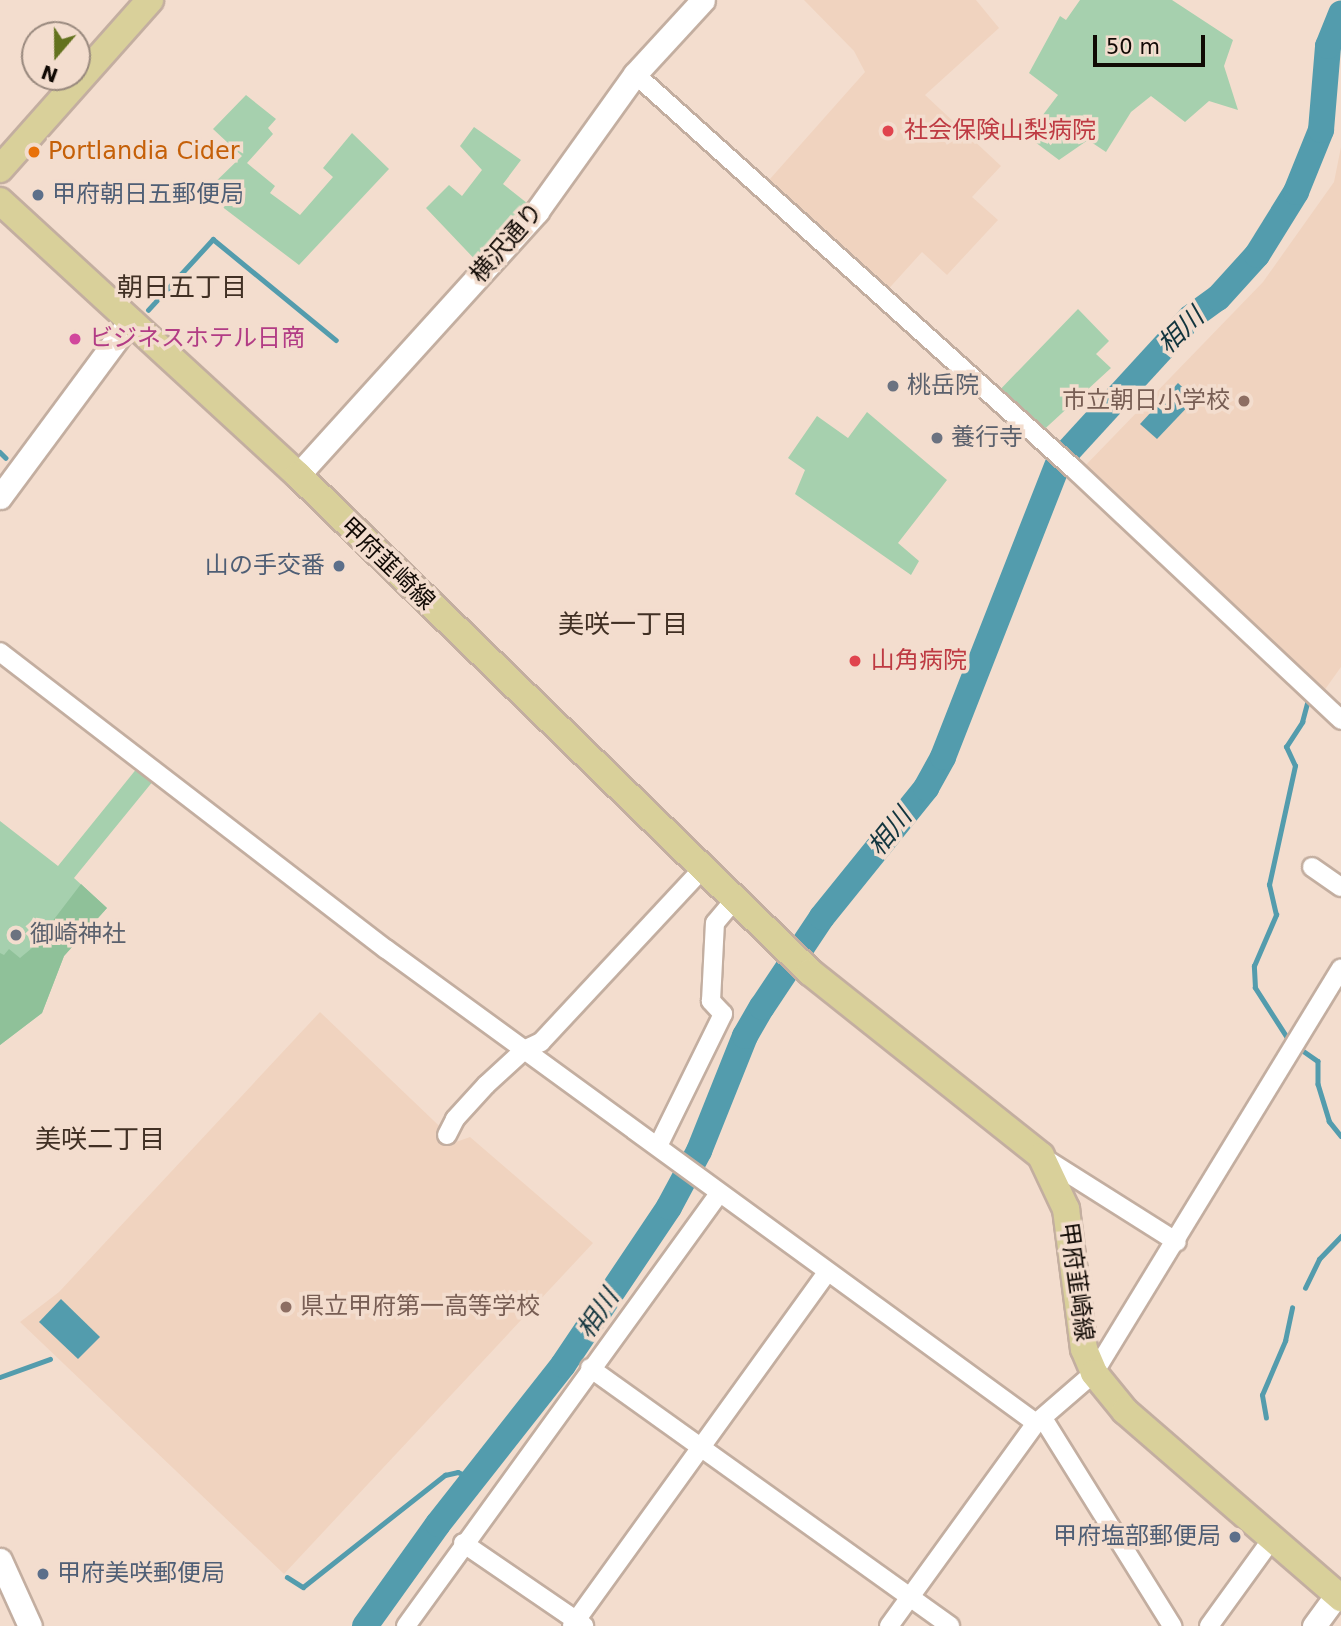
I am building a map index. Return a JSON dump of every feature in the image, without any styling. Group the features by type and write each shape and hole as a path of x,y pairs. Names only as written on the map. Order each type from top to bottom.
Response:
{"main road":[{"path":"0,169 150,0"},
{"name":"甲府韮崎線","path":"0,201 298,475 810,972 1041,1156 1066,1209 1084,1349 1094,1373 1125,1410 1272,1539 1340,1592"}],"street":[{"name":"横沢通り","path":"298,475 537,211 635,74 703,0"},
{"path":"635,74 1075,470 1341,720"},
{"path":"0,497 131,320"},
{"path":"0,652 524,1050 659,1145 716,1194 1040,1421 1172,1626"},
{"path":"447,1135 455,1119 524,1050 541,1042 704,867"},
{"path":"1311,867 1341,887"},
{"path":"659,1145 723,1014 711,1001 715,923 736,899"},
{"path":"889,1626 1040,1421 1094,1373 1177,1242 1341,969"},
{"path":"1041,1156 1177,1242"},
{"path":"406,1626 716,1194"},
{"path":"464,1543 577,1624 827,1273"},
{"path":"590,1368 950,1626"},
{"path":"1209,1626 1272,1539"},
{"path":"0,1560 30,1626"},
{"path":"1314,1626 1340,1592"}],"shaded area":[{"name":"社会保険山梨病院","path":"804,0 976,0 999,28 925,95 1001,166 972,197 998,220 947,275 922,252 883,295 762,188 865,72 854,51"},
{"name":"市立朝日小学校","path":"1341,147 1341,667 1321,695 1081,470 1263,282 1334,182"},
{"name":"県立甲府第一高等学校","path":"320,1012 456,1142 470,1137 593,1243 284,1574 20,1322 59,1292"}],"green space":[{"path":"1080,0 1172,0 1233,40 1224,66 1238,110 1209,101 1185,122 1151,96 1131,112 1106,152 1088,140 1059,160 1027,136 1058,95 1029,73 1060,16 1066,20"},
{"path":"246,95 276,119 268,128 273,134 247,163 275,186 270,193 300,215 333,177 323,168 352,133 389,169 299,265 204,193 242,156 213,129"},
{"path":"474,127 521,160 503,184 537,211 484,269 426,208 449,185 462,196 482,170 460,146"},
{"path":"1078,309 1109,341 1096,354 1111,368 1037,436 993,397"},
{"path":"867,412 947,480 898,543 919,561 911,575 795,494 805,470 788,458 817,416 848,438"},
{"path":"142,762 158,775 74,878 107,908 64,956 42,1013 0,1045 0,821 58,866"},
{"path":"81,884 107,908 64,956 42,1013 0,1045 0,953 4,955 9,949 20,958 32,948"}],"water":[{"path":"1178,383 1195,399 1157,439 1140,424"},
{"path":"61,1299 100,1337 78,1359 39,1322"}],"waterway":[{"name":"相川","path":"365,1626 438,1524 563,1365 669,1207 699,1151 745,1036 762,1007 822,917 926,788 943,757 1059,461 1190,318 1218,298 1257,255 1296,192 1321,130 1328,46 1341,13"},
{"path":"148,310 213,239 336,340"},
{"path":"0,452 6,458"},
{"path":"1289,1041 1255,988 1254,966 1276,915 1269,885 1295,766 1286,747 1302,722 1308,700"},
{"path":"1302,1050 1318,1061 1318,1084 1329,1121 1341,1136"},
{"path":"1305,1288 1319,1259 1341,1236"},
{"path":"1266,1418 1262,1395 1285,1341 1292,1308"},
{"path":"0,1377 50,1359"},
{"path":"287,1577 303,1587 445,1475 458,1472 474,1479"}],"place":[{"name":"社会保険山梨病院","path":"888,131"},
{"name":"Portlandia Cider","path":"34,152"},
{"name":"甲府朝日五郵便局","path":"38,195"},
{"name":"ビジネスホテル日商","path":"75,339"},
{"name":"桃岳院","path":"893,386"},
{"name":"市立朝日小学校","path":"1244,401"},
{"name":"養行寺","path":"937,438"},
{"name":"山の手交番","path":"339,566"},
{"name":"山角病院","path":"855,661"},
{"name":"御崎神社","path":"16,935"},
{"name":"県立甲府第一高等学校","path":"286,1307"},
{"name":"甲府塩部郵便局","path":"1235,1537"},
{"name":"甲府美咲郵便局","path":"43,1574"}],"district":[{"name":"朝日五丁目","path":"182,288"},
{"name":"美咲一丁目","path":"623,625"},
{"name":"美咲二丁目","path":"100,1140"}]}
